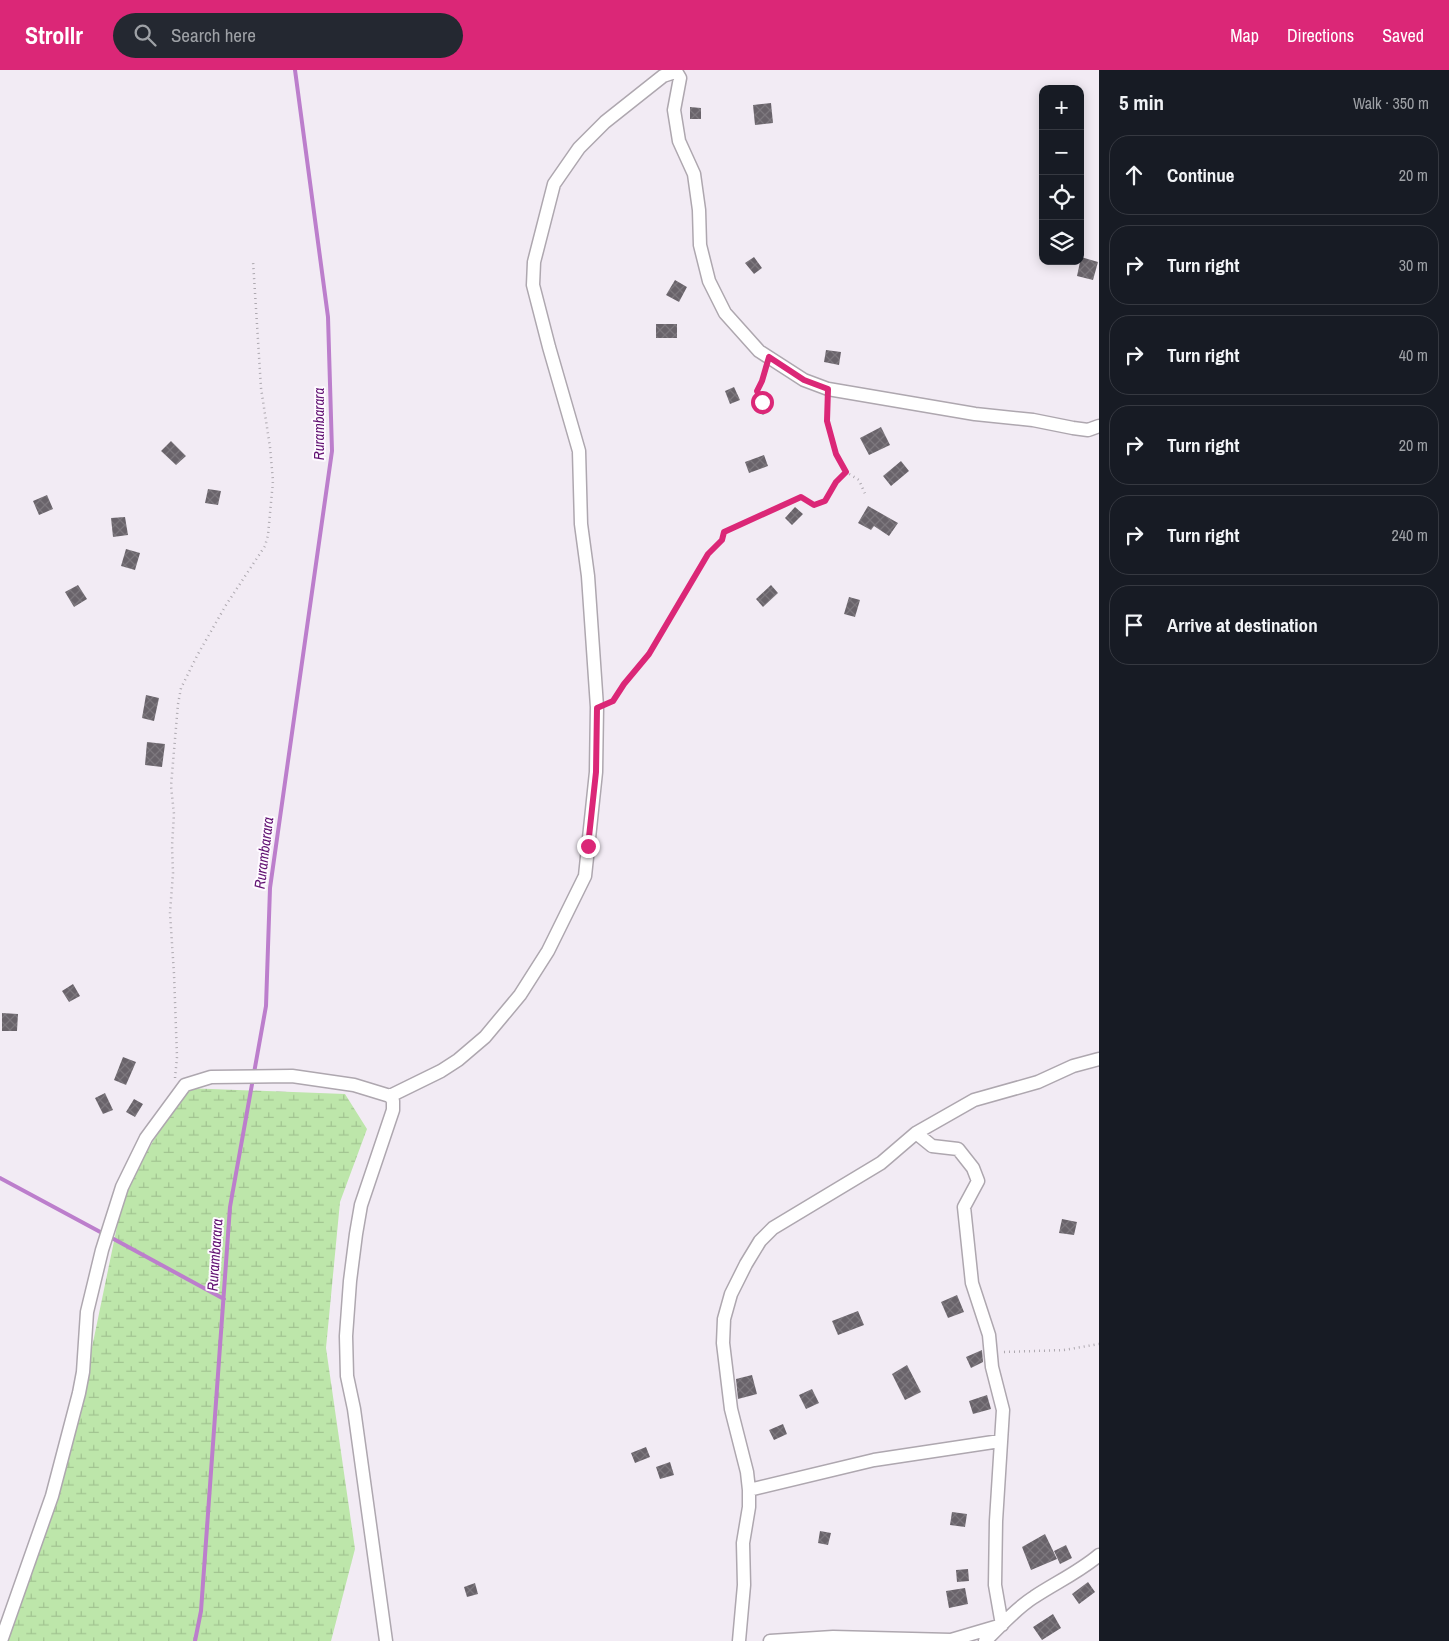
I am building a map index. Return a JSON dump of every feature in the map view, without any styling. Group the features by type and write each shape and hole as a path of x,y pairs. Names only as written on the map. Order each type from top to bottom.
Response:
{"street":[{"path":"1,1641 52,1496 80,1393 87,1312 92,1286 122,1187 146,1138 174,1099 185,1085 196,1080 211,1077 240,1076 301,1077 354,1085 390,1096 441,1071 485,1038 520,995 548,951 585,876 596,772 597,708 590,594 581,524 579,451 533,285 534,262 554,184 580,148 605,122 663,76 677,73 680,78 674,110 679,141 694,174 698,202 700,245 709,281 726,313 759,350 804,380 828,389 1088,430 1099,426"},
{"path":"739,1641 744,1585 743,1542 749,1506 747,1472 731,1409 723,1343 724,1319 731,1294 760,1241 773,1228 881,1163 916,1133 974,1100 1038,1082 1073,1066 1099,1059"},
{"path":"386,1641 354,1409 347,1376 346,1336 350,1281 361,1205 393,1110 390,1096"},
{"path":"916,1133 932,1146 958,1150 973,1168 978,1181 964,1207 972,1284 989,1335 992,1367 1003,1410 996,1521 995,1584 1002,1625"},
{"path":"748,1490 874,1460 1000,1441"},
{"path":"985,1641 1010,1615 1033,1598 1084,1568 1099,1555"},
{"path":"770,1641 833,1637 951,1640 1002,1625"}],"path":[{"path":"174,1099 176,1057 170,913 174,874 172,846 174,814 171,786 178,704 181,688 198,654 226,605 265,546 268,535 273,481 261,388 253,261"},
{"path":"763,415 762,402 757,391 769,357"},
{"path":"828,389 827,421 836,454 846,472 859,480 866,496"},
{"path":"597,708 613,701 624,684 649,654 708,554 722,540 724,532 801,497 814,505 825,501 836,482 846,472"},
{"path":"990,1354 1064,1350 1099,1344"}],"green space":[{"path":"185,1088 345,1094 367,1129 340,1202 326,1348 355,1549 331,1641 6,1641 90,1357 125,1188"}],"building":[{"path":"771,103 773,123 755,125 753,105"},
{"path":"690,107 701,108 701,119 690,119"},
{"path":"754,257 762,268 754,274 745,263"},
{"path":"1084,258 1098,262 1093,280 1077,276 1079,265 1084,265"},
{"path":"675,280 687,287 679,302 666,295"},
{"path":"656,324 677,324 677,338 656,338"},
{"path":"826,350 841,352 839,365 824,362"},
{"path":"734,387 740,400 730,404 725,391"},
{"path":"881,427 890,445 869,455 860,438"},
{"path":"171,441 186,456 176,465 161,451"},
{"path":"764,455 768,466 749,473 745,462"},
{"path":"901,461 909,471 891,486 883,476"},
{"path":"208,489 221,491 218,505 205,503"},
{"path":"47,495 53,509 39,515 33,501"},
{"path":"868,506 898,523 889,536 874,526 871,530 858,523"},
{"path":"795,507 803,514 792,525 785,518"},
{"path":"125,517 128,535 113,537 111,518"},
{"path":"126,549 140,553 135,570 121,566"},
{"path":"78,585 87,599 74,607 65,592"},
{"path":"771,585 778,593 763,607 756,599"},
{"path":"849,597 860,600 855,617 844,614"},
{"path":"146,695 159,698 154,721 142,718"},
{"path":"147,742 165,744 162,767 145,765"},
{"path":"73,984 80,996 69,1002 62,991"},
{"path":"2,1013 18,1014 17,1031 2,1031"},
{"path":"123,1057 136,1062 126,1085 114,1080"},
{"path":"105,1093 113,1110 103,1114 95,1098"},
{"path":"134,1099 143,1104 135,1117 126,1112"},
{"path":"1062,1219 1077,1222 1074,1235 1059,1233"},
{"path":"957,1295 964,1312 948,1318 941,1302"},
{"path":"858,1311 864,1325 838,1335 832,1321"},
{"path":"982,1350 983,1362 971,1368 966,1357"},
{"path":"907,1365 921,1392 905,1400 892,1374"},
{"path":"752,1375 757,1394 738,1399 736,1379"},
{"path":"812,1389 819,1403 806,1409 799,1395"},
{"path":"987,1395 991,1409 973,1414 969,1401"},
{"path":"783,1424 787,1434 774,1440 769,1430"},
{"path":"646,1447 650,1457 635,1463 631,1453"},
{"path":"670,1462 674,1475 660,1479 656,1467"},
{"path":"952,1512 967,1514 965,1527 950,1525"},
{"path":"820,1531 831,1533 828,1545 818,1543"},
{"path":"1045,1534 1057,1559 1031,1570 1022,1547"},
{"path":"1066,1545 1072,1558 1060,1564 1054,1551"},
{"path":"968,1569 969,1581 957,1582 956,1570"},
{"path":"1088,1582 1095,1592 1079,1604 1072,1594"},
{"path":"475,1583 478,1594 467,1597 464,1587"},
{"path":"965,1588 968,1604 949,1608 946,1591"},
{"path":"1053,1614 1061,1628 1042,1640 1033,1627"}],"waterway":[{"name":"Rurambarara","path":"195,1641 201,1611 230,1207 266,1006 270,888 332,451 328,317 295,70"},
{"path":"0,1178 104,1234"},
{"path":"110,1237 224,1299"}],"route":[{"path":"588,846 596,772 597,708 613,701 624,684 649,654 708,554 722,540 724,532 801,497 814,505 825,501 836,482 846,472 836,454 827,421 828,389 804,380 769,357 757,391 762,402"}]}
